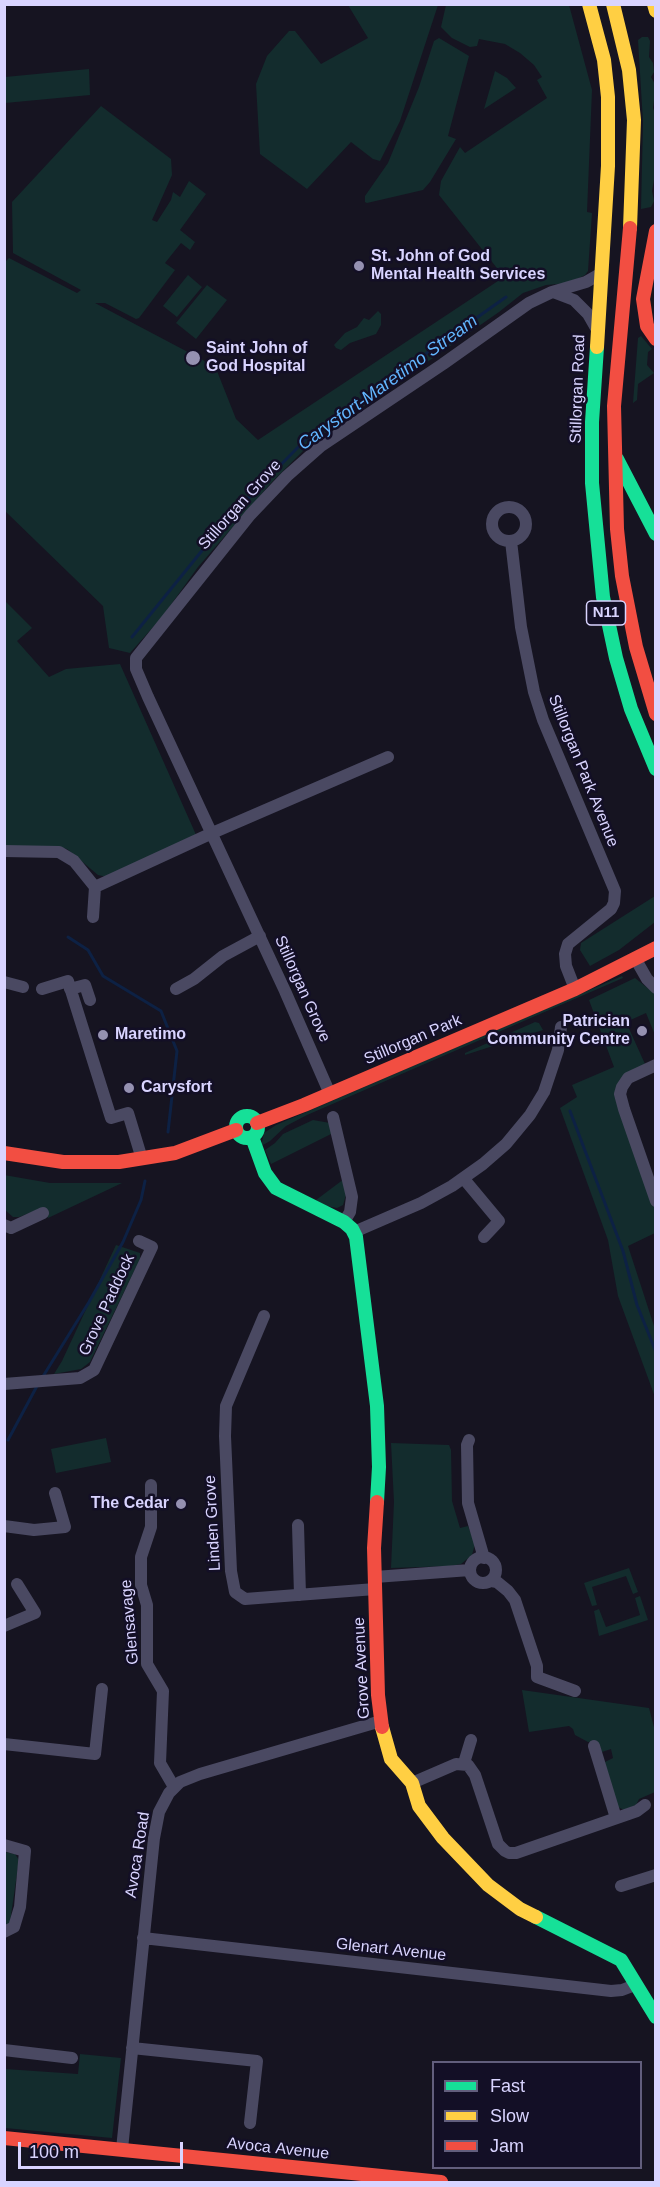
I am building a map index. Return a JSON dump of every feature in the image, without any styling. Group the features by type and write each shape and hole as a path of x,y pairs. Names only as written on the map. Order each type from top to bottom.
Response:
{"main road":[{"name":"Stillorgan Road","path":"589,4 604,56 609,97 608,166 592,422 592,483 603,597 616,657 631,709 656,770"},
{"name":"N11","path":"613,4 629,70 634,120 632,206 614,406 617,529 622,576 636,647 656,714"},
{"path":"654,4 656,11"},
{"path":"656,231 643,299 647,326 656,339"},
{"path":"615,455 656,534"},
{"name":"Stillorgan Park","path":"4,1153 47,1161 85,1163 150,1158 202,1144 236,1130 236,1123 241,1118 252,1117 257,1123 330,1094 575,989 648,950"},
{"path":"252,1137 257,1129 257,1123"},
{"path":"236,1130 243,1137 252,1137"},
{"path":"252,1137 265,1173 276,1188 349,1227"},
{"name":"Grove Avenue","path":"349,1227 377,1406 379,1467 374,1548 378,1695 386,1745 392,1759 412,1783 419,1806 443,1838 488,1885 520,1909 621,1960 656,2017"},
{"name":"Avoca Avenue","path":"4,2138 441,2182"}],"street":[{"name":"Stillorgan Grove","path":"330,1094 260,936 210,834 136,669 136,658 250,515 287,476 321,446 443,364 520,308 552,292 573,287 600,274"},
{"path":"552,292 574,300 588,314 597,330"},
{"name":"Stillorgan Park Avenue","path":"511,541 521,627 534,692 543,720 615,891 611,909 568,944 565,954 566,966 575,989"},
{"path":"95,887 210,834 388,757"},
{"path":"4,851 59,852 74,861 95,887 93,917"},
{"path":"176,989 194,979 223,956 260,936"},
{"path":"648,950 647,980 656,988"},
{"path":"42,989 68,981 111,1118 128,1113 150,1158"},
{"path":"4,982 23,987"},
{"path":"70,989 85,985 90,1000"},
{"path":"333,1117 352,1197 349,1227 421,1203 464,1179 506,1144 538,1104 556,1059 561,1027"},
{"path":"656,1065 628,1078 620,1094 656,1201"},
{"path":"464,1179 499,1221 484,1237"},
{"path":"4,1225 11,1228 43,1213"},
{"name":"Grove Paddock","path":"4,1384 80,1378 94,1370 152,1247 139,1241"},
{"name":"Linden Grove","path":"264,1316 226,1406 225,1436 231,1571 235,1592 245,1599 300,1595 470,1570"},
{"path":"469,1440 467,1444 468,1503 484,1558"},
{"name":"Glensavage","path":"151,1485 151,1527 141,1557 141,1586 147,1605 147,1661 163,1691 160,1763 174,1787"},
{"path":"4,1526 34,1530 65,1527 55,1493"},
{"path":"298,1525 300,1595"},
{"path":"491,1581 496,1569 492,1561 484,1558 476,1560 470,1570 472,1578 478,1582 491,1581 503,1586 515,1600 537,1665 537,1677 575,1691"},
{"path":"4,1626 35,1612 17,1584"},
{"path":"4,1744 95,1754 102,1689"},
{"path":"174,1787 200,1774 381,1721"},
{"path":"464,1763 471,1740"},
{"path":"594,1746 616,1818"},
{"path":"412,1783 456,1764 468,1765 475,1775 498,1844 509,1853 516,1853 637,1811 645,1805"},
{"name":"Avoca Road","path":"122,2149 156,1825 164,1803 174,1787"},
{"path":"4,1845 25,1851 20,1907 14,1927 4,1932"},
{"path":"621,1886 656,1875"},
{"name":"Glenart Avenue","path":"143,1938 610,1991 622,1990 635,1985"},
{"path":"132,2048 257,2061 250,2122"},
{"path":"4,2050 72,2058"}],"green space":[{"path":"348,5 438,5 400,121 380,161 373,159 351,142 307,189 260,154 256,84 267,56 289,31 295,31 321,64 368,38"},
{"path":"446,5 569,5 592,90 587,212 592,213 588,271 569,283 546,285 523,293 311,443 271,483 198,567 162,617 130,653 109,648 103,606 5,511 4,263 9,258 77,293 81,290 13,253 12,202 101,106 171,159 172,175 152,220 157,222 171,200 173,192 180,197 189,181 206,194 180,230 195,242 190,250 181,243 165,263 175,270 139,318 136,319 105,303 95,303 203,360 217,371 236,419 258,440 504,277 439,195 441,181 460,147 465,153 547,98 537,80 542,77 534,65 520,53 505,44 479,39 477,46 470,47 452,38 441,27"},
{"path":"648,37 650,41 649,57 653,63 654,72 651,77 656,86 653,108 656,115 655,174 652,191 654,201 651,207 641,209 643,122 638,40"},
{"path":"439,38 469,56 448,136 456,139 423,190 367,203 365,196 388,163 419,87 434,41"},
{"path":"89,69 90,95 5,103 5,77"},
{"path":"495,71 507,78 516,88 484,109"},
{"path":"188,275 202,287 177,317 163,306"},
{"path":"207,285 227,300 196,339 176,323"},
{"path":"378,311 381,314 381,325 376,334 350,343 341,350 336,348 334,345 345,333 357,327 364,318 369,320"},
{"path":"641,336 652,349 648,352 647,365 654,373 638,384 637,400 633,403 638,338"},
{"path":"4,600 32,628 17,641 49,677 66,669 120,664 197,837 107,877 98,875 67,849 55,846 5,848"},
{"path":"655,896 655,922 619,950 590,966 580,950 581,943"},
{"path":"622,976 623,978 307,1115 286,1126 261,1146 264,1133 276,1125"},
{"path":"635,978 655,994 655,1035 646,1013 626,1022 645,1064 618,1083 655,1207 655,1233 628,1246 655,1329 655,1397 618,1296 608,1240 560,1108 577,1097 572,1085 614,1067 589,1000"},
{"path":"535,1022 539,1023 543,1030 465,1055 465,1053"},
{"path":"313,1120 330,1123 333,1133 271,1164 265,1150 283,1134"},
{"path":"4,1175 50,1183 122,1183 48,1218 43,1208 13,1217 5,1210"},
{"path":"344,1179 346,1195 343,1205 337,1208 326,1206 316,1200"},
{"path":"116,1245 140,1253 140,1259 90,1362 81,1369 54,1374 62,1361"},
{"path":"106,1438 111,1462 56,1473 51,1449"},
{"path":"391,1443 449,1445 452,1501 460,1528 468,1526 475,1544 472,1555 461,1564 391,1568 394,1502"},
{"path":"629,1568 638,1592 633,1594 626,1576 592,1587 597,1605 592,1606 584,1583"},
{"path":"640,1596 648,1620 599,1636 594,1611 599,1609 606,1627 640,1615 635,1598"},
{"path":"522,1690 649,1708 655,1731 655,1792 639,1799 636,1805 624,1810 618,1807 603,1763 613,1758 611,1749 602,1752 596,1741 588,1742 575,1735 569,1726 529,1732"},
{"path":"5,1852 15,1854 19,1860 10,1922 5,1927"},
{"path":"80,2054 121,2058 112,2138 5,2128 5,2069 78,2074"}],"waterway":[{"name":"Carysfort-Maretimo Stream","path":"132,637 226,521 307,438 506,297"},
{"name":"Carysfort-Maretimo Stream","path":"68,937 88,950 103,976 161,1011 177,1051 168,1132"},
{"path":"570,1111 623,1251 637,1305 656,1352"},
{"name":"Carysfort-Maretimo Stream","path":"42,1378 123,1242 141,1200 145,1181"},
{"name":"Carysfort-Maretimo Stream","path":"8,1440 37,1386"}],"traffic: fast":[{"path":"597,347 592,422 592,483 603,597 616,658 631,709 656,769"},
{"path":"617,459 656,534"},
{"path":"247,1116 255,1119 258,1127 255,1135 247,1138 239,1135 236,1127 239,1119 247,1116"},
{"path":"252,1137 265,1173 276,1188 344,1222 352,1229 356,1237 377,1406 379,1467 377,1502"},
{"path":"536,1917 621,1960 656,2017"}],"traffic: slow":[{"path":"589,4 604,60 608,97 608,166 597,347"},
{"path":"613,4 629,70 634,120 630,228"},
{"path":"654,4 656,11"},
{"path":"382,1727 391,1759 412,1783 419,1806 443,1838 488,1885 520,1909 536,1917"}],"traffic: jam":[{"path":"630,228 614,406 617,529 622,576 636,647 656,714"},
{"path":"656,231 643,299 647,326 656,339"},
{"path":"257,1123 575,989 656,948"},
{"path":"4,1153 63,1162 119,1162 175,1153 236,1130"},
{"path":"377,1502 374,1548 378,1695 382,1727"},
{"path":"4,2138 441,2182"}],"place":[{"name":"St. John of God Mental Health Services","path":"359,266"},
{"name":"Saint John of God Hospital","path":"193,358"},
{"name":"Patrician Community Centre","path":"642,1031"},
{"name":"Maretimo","path":"103,1035"},
{"name":"Carysfort","path":"129,1088"},
{"name":"The Cedar","path":"181,1504"}]}
